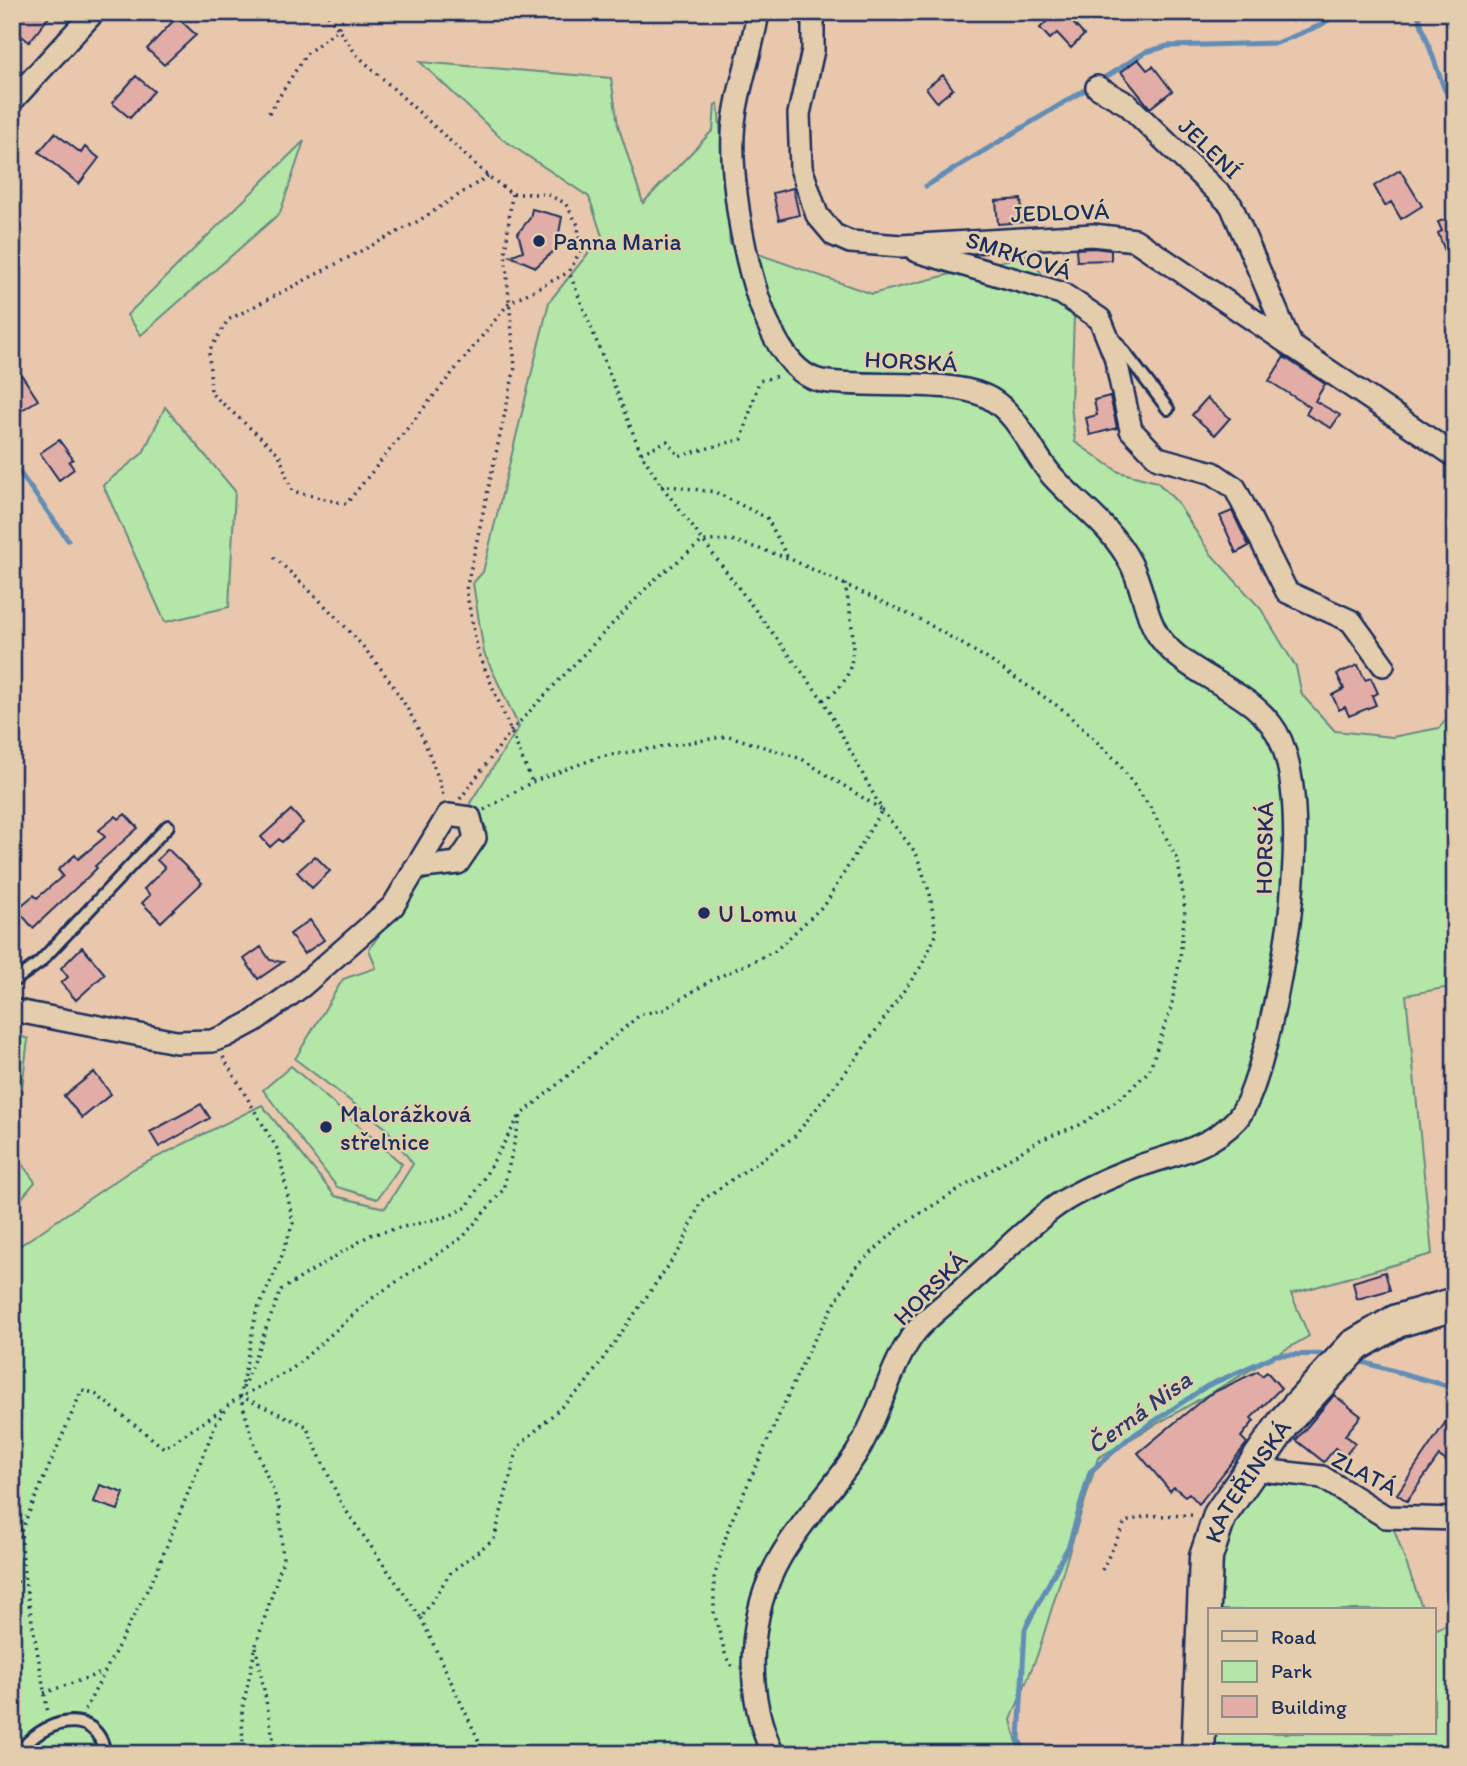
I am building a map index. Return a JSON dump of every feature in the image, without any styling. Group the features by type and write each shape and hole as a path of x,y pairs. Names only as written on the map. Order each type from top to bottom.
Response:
{"street":[{"path":"12,100 94,12"},
{"path":"758,12 737,106 734,163 746,250 755,285 778,345 799,370"},
{"name":"JEDLOVÁ","path":"813,12 814,41 799,114 801,167 817,215 834,235 850,242 901,246 1093,235 1135,240 1455,456"},
{"name":"JELENÍ","path":"1097,87 1127,104 1231,205 1292,347"},
{"name":"SMRKOVÁ","path":"901,246 1061,293 1100,319"},
{"path":"1100,319 1115,356 1131,430 1158,458 1213,473 1235,488 1287,592 1351,621 1383,665"},
{"name":"HORSKÁ","path":"773,1754 762,1731 755,1699 753,1645 762,1602 780,1557 859,1449 876,1420 893,1372 916,1332 1056,1205 1131,1169 1205,1146 1241,1116 1261,1061 1289,923 1296,810 1280,739 1261,713 1187,663 1160,638 1131,564 1103,522 1053,478 1005,409 979,393 963,389 824,382 799,370"},
{"path":"12,1010 176,1042 212,1041 254,1021 302,986 393,906 415,868 449,815 470,818 475,838 458,863 415,868"},
{"name":"KATEŘINSKÁ","path":"1198,1754 1206,1557 1220,1515 1286,1420 1318,1382 1354,1346 1397,1321 1455,1304"},
{"name":"ZLATÁ","path":"1252,1469 1322,1477 1386,1517 1455,1519"}],"lane":[{"path":"1100,319 1168,409"},
{"path":"12,982 39,963 169,826"},
{"path":"19,1754 30,1738 50,1725 79,1723 96,1733 105,1754"}],"path":[{"path":"326,12 337,30 389,87 488,176 512,194 546,194 565,203 578,225 580,251 569,272 509,303 346,504 292,491 279,454 211,393 209,351 228,320 415,223 488,176"},
{"path":"269,113 306,54 337,30 347,12"},
{"path":"512,194 505,254 515,367 467,590 478,652 532,782"},
{"path":"421,1618 451,1572 494,1539 518,1447 584,1386 682,1247 701,1201 794,1137 855,1060 922,965 936,935 930,894 916,853 882,810 823,700 661,485 641,453 569,272"},
{"path":"641,453 667,440 679,456 742,439 759,381 799,370"},
{"path":"661,485 715,492 767,518 788,558"},
{"path":"449,815 511,731 654,580 703,541 732,541 788,558 923,621 986,658 1062,709 1117,761 1152,810 1178,860 1185,909 1171,1008 1149,1071 1123,1096 1082,1124 1040,1140 903,1224 855,1268 814,1339 729,1526 714,1578 714,1612 726,1657 755,1699"},
{"path":"274,557 346,624 409,708 436,766 449,815"},
{"path":"823,700 839,692 850,671 853,633 845,584"},
{"path":"470,818 532,782 599,757 729,736 802,759 882,810"},
{"path":"240,1396 281,1290 370,1235 449,1216 467,1207 521,1115 641,1014 663,1010 710,981 775,951 826,903 882,810"},
{"path":"212,1041 279,1152 293,1223 256,1313 240,1396 255,1447 279,1505 284,1560 256,1645 242,1711 243,1754"},
{"path":"21,1531 82,1390 94,1393 164,1448 240,1396 292,1369 371,1299 463,1237 503,1190 521,1115"},
{"path":"240,1396 306,1426 342,1505 421,1618 485,1754"},
{"path":"79,1723 102,1673 155,1575 216,1423 225,1408"},
{"path":"12,1509 21,1531 24,1575 50,1725"},
{"path":"1102,1570 1117,1532 1132,1518 1220,1515"},
{"path":"12,1587 24,1575"},
{"path":"256,1645 276,1754"},
{"path":"44,1693 102,1673"}],"green space":[{"path":"420,62 611,78 618,125 643,203 713,130 715,105 718,103 730,244 872,294 1027,255 1074,315 1071,405 1075,442 1119,472 1157,482 1176,501 1210,553 1261,609 1296,667 1302,695 1335,731 1392,737 1439,728 1455,708 1455,986 1406,995 1432,1254 1291,1294 1309,1336 1098,1458 1038,1653 1011,1720 1020,1754 12,1754 12,1251 133,1169 262,1105 335,1196 385,1208 413,1164 386,1128 295,1059 343,979 376,968 369,949 417,883 466,864 487,829 470,803 519,727 484,653 473,583 483,572 549,302 602,236 589,197 502,139"},
{"path":"304,141 280,213 141,335 127,315"},
{"path":"165,407 235,491 229,607 165,622 103,485 143,453"},
{"path":"12,1033 28,1039 14,1153 35,1182 12,1210"},
{"name":"Malorážková střelnice","path":"291,1066 402,1164 377,1199 337,1187 263,1090"},
{"path":"1288,1478 1320,1482 1392,1524 1422,1608 1213,1608 1216,1558 1250,1484"},
{"path":"1455,1621 1455,1754 1207,1754 1210,1734 1436,1734 1436,1629"}],"building":[{"path":"24,12 53,12 29,42 12,28"},
{"path":"1056,12 1063,12 1084,35 1071,48 1057,33 1050,39 1040,28"},
{"path":"177,17 196,35 164,65 147,49"},
{"path":"1138,59 1147,70 1153,66 1172,91 1150,108 1121,72"},
{"path":"943,75 953,89 937,102 926,88"},
{"path":"136,76 154,91 130,118 112,103"},
{"path":"55,133 81,153 85,147 99,158 79,184 39,152"},
{"path":"1400,170 1422,206 1401,219 1391,202 1385,206 1374,186"},
{"path":"793,188 799,215 779,220 773,193"},
{"path":"1021,199 1023,222 998,224 996,201"},
{"name":"Panna Maria","path":"532,209 562,217 556,249 536,267 510,256 523,251 518,233 530,218"},
{"path":"1455,215 1454,274 1438,233 1442,231 1438,222"},
{"path":"1076,249 1111,250 1111,260 1077,261"},
{"path":"1284,357 1325,384 1315,401 1340,415 1331,428 1306,414 1310,407 1269,381"},
{"path":"21,374 38,400 12,416 12,380"},
{"path":"1110,396 1117,428 1090,435 1086,418 1097,415 1094,400"},
{"path":"1207,398 1230,418 1215,435 1192,415"},
{"path":"59,440 73,459 69,462 74,469 59,480 40,453"},
{"path":"1232,511 1249,546 1236,553 1220,516"},
{"path":"1358,665 1365,680 1371,678 1378,693 1372,696 1376,705 1349,716 1345,707 1339,710 1332,695 1344,689 1337,674"},
{"path":"291,810 303,823 282,842 279,839 270,847 261,837"},
{"path":"125,814 138,828 95,866 97,868 33,928 17,909 34,895 37,898 63,876 58,870 75,855 78,859 105,837 99,830 116,816 119,819"},
{"path":"168,849 202,883 161,922 142,903 150,895 144,889 165,868 157,860"},
{"path":"315,856 330,871 312,888 297,872"},
{"path":"310,920 324,940 304,954 290,934"},
{"path":"82,947 105,974 76,1000 61,983 68,977 61,968"},
{"path":"261,947 270,960 283,962 258,979 244,959"},
{"path":"94,1072 111,1094 82,1118 64,1096"},
{"path":"201,1104 210,1118 159,1147 150,1132"},
{"path":"1385,1272 1390,1290 1357,1299 1353,1282"},
{"path":"1258,1371 1262,1376 1267,1372 1281,1388 1251,1418 1254,1421 1241,1437 1247,1443 1199,1504 1189,1493 1185,1496 1174,1487 1170,1491 1138,1453 1208,1395"},
{"path":"1334,1395 1361,1416 1345,1435 1355,1443 1345,1456 1335,1448 1324,1462 1296,1440"},
{"path":"1455,1408 1455,1467 1439,1456 1407,1501 1397,1494"},
{"path":"100,1485 124,1493 118,1510 94,1502"}],"waterway":[{"path":"1099,81 1146,52 1168,46 1277,43 1321,25 1340,12"},
{"name":"Černá Nisa","path":"1417,12 1444,88 1455,108"},
{"path":"926,186 1091,86"},
{"path":"12,462 68,540"},
{"name":"Černá Nisa","path":"1025,1754 1019,1739 1025,1629 1069,1545 1090,1472 1129,1438 1207,1386 1276,1355 1332,1354"},
{"name":"Černá Nisa","path":"1355,1360 1455,1388"}],"place":[{"name":"Panna Maria","path":"539,241"},
{"name":"U Lomu","path":"704,913"},
{"name":"Malorážková střelnice","path":"326,1127"}]}
